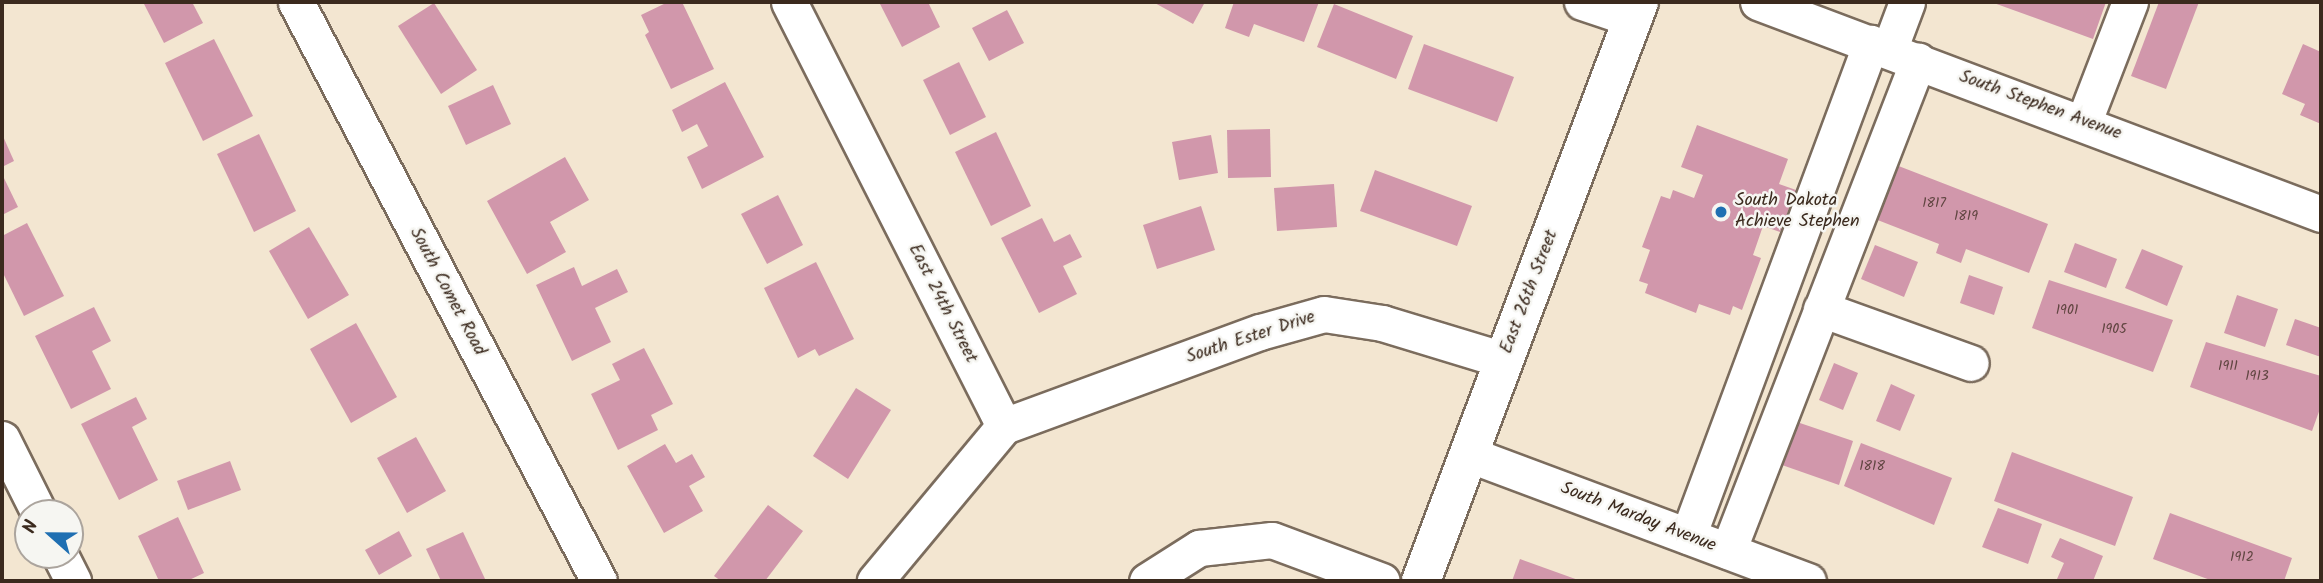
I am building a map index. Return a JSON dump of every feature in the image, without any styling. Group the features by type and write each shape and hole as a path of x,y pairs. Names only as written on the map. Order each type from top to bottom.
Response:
{"main road":[{"name":"East 26th Street","path":"1421,581 1636,10"}],"street":[{"name":"South Comet Road","path":"296,2 578,548 599,581"},
{"name":"East 24th Street","path":"789,2 1004,426"},
{"path":"1582,2 1636,10"},
{"name":"South Stephen Avenue","path":"1758,2 2084,121 2321,214"},
{"path":"1728,551 1821,309 1907,2"},
{"path":"2084,121 2130,2"},
{"path":"1688,536 1893,51"},
{"path":"1821,309 1970,363"},
{"name":"South Ester Drive","path":"1004,426 1260,332 1324,314 1382,323 1504,360"},
{"path":"875,581 1004,426"},
{"path":"2,439 32,499"},
{"name":"South Marday Avenue","path":"1468,454 1808,581"},
{"path":"1147,581 1199,548 1272,540 1382,581"}],"building":[{"path":"143,2 192,2 203,23 164,43"},
{"path":"668,2 682,2 714,69 671,89 645,35 649,32 641,15"},
{"path":"879,2 928,2 940,27 902,47"},
{"path":"1153,2 1205,2 1193,24"},
{"path":"1234,2 1319,2 1304,42 1254,24 1249,37 1225,28"},
{"path":"1991,2 2106,2 2093,39"},
{"path":"2159,2 2199,2 2166,89 2131,76"},
{"path":"434,3 477,70 441,94 398,26"},
{"path":"1334,4 1413,36 1396,79 1317,47"},
{"path":"1007,10 1024,43 989,61 972,28"},
{"path":"214,39 253,116 203,141 165,63"},
{"path":"1424,44 1514,77 1497,122 1408,89"},
{"path":"2303,44 2321,52 2321,124 2300,115 2305,104 2282,94"},
{"path":"959,62 986,117 950,135 923,80"},
{"path":"725,82 764,157 702,189 687,157 708,146 697,124 682,132 672,110"},
{"path":"493,85 511,124 466,145 448,106"},
{"name":"South Dakota Achieve Stephen","path":"1697,125 1788,159 1779,184 1796,190 1780,232 1763,226 1753,255 1761,258 1742,310 1733,306 1730,315 1699,304 1696,313 1645,293 1648,284 1639,281 1650,250 1642,247 1661,196 1670,199 1673,190 1694,198 1703,175 1681,167"},
{"path":"1270,129 1271,177 1228,178 1227,130"},
{"path":"996,132 1031,206 991,226 955,152"},
{"path":"2,134 14,161 2,167"},
{"path":"259,134 296,211 254,232 217,154"},
{"path":"1211,135 1218,173 1179,180 1172,142"},
{"path":"565,157 589,200 550,222 566,252 527,274 487,201"},
{"path":"1896,165 2048,224 2029,273 1966,249 1961,263 1936,253 1939,244 1875,219"},
{"path":"1375,170 1472,206 1457,246 1360,211"},
{"path":"2,174 18,207 2,215"},
{"path":"1334,184 1337,227 1277,231 1274,188"},
{"path":"778,195 803,245 767,264 741,214"},
{"path":"1201,206 1215,250 1157,269 1143,225"},
{"path":"1042,218 1054,242 1070,234 1082,257 1063,266 1077,294 1039,313 1001,238"},
{"path":"27,223 64,296 24,316 2,271 2,236"},
{"path":"309,227 349,295 308,319 269,251"},
{"path":"2075,243 2117,259 2106,288 2064,272"},
{"path":"1875,245 1918,262 1904,297 1861,279"},
{"path":"2142,249 2183,266 2167,306 2125,288"},
{"path":"816,262 854,339 819,356 815,349 798,358 764,288"},
{"path":"574,267 582,286 617,269 628,292 595,308 611,342 572,361 536,285"},
{"path":"1969,275 2003,287 1994,315 1960,303"},
{"path":"2049,280 2173,320 2153,372 2032,328"},
{"path":"2237,295 2278,309 2265,347 2224,333"},
{"path":"94,307 111,341 92,351 111,389 71,409 35,336"},
{"path":"2295,319 2321,328 2321,357 2286,345"},
{"path":"356,323 397,397 351,423 310,349"},
{"path":"2206,342 2321,376 2321,406 2312,431 2190,387"},
{"path":"644,348 673,404 651,415 658,430 618,450 591,394 620,380 612,364"},
{"path":"1834,363 1858,373 1843,410 1819,400"},
{"path":"1891,384 1915,395 1900,431 1876,421"},
{"path":"856,388 891,410 848,479 813,456"},
{"path":"136,397 147,419 132,427 158,480 119,500 81,424"},
{"path":"1797,422 1853,441 1839,485 1782,465"},
{"path":"416,437 446,491 407,513 377,458"},
{"path":"1861,443 1952,478 1934,525 1844,486"},
{"path":"665,444 676,463 692,454 705,477 689,486 703,511 664,533 627,466"},
{"path":"2012,452 2133,497 2115,546 1994,501"},
{"path":"230,461 241,490 188,510 177,481"},
{"path":"768,505 803,531 765,581 721,581 714,576"},
{"path":"1998,508 2042,524 2028,564 1982,547"},
{"path":"2170,513 2292,558 2284,581 2213,581 2153,559"},
{"path":"178,517 204,573 187,581 159,581 138,536"},
{"path":"399,531 412,556 379,575 365,550"},
{"path":"463,532 486,581 441,581 426,549"},
{"path":"2060,538 2103,556 2093,581 2057,579 2064,563 2051,557"},
{"path":"1520,559 1581,581 1512,581"}],"place":[{"name":"South Dakota Achieve Stephen","path":"1721,212"}]}
